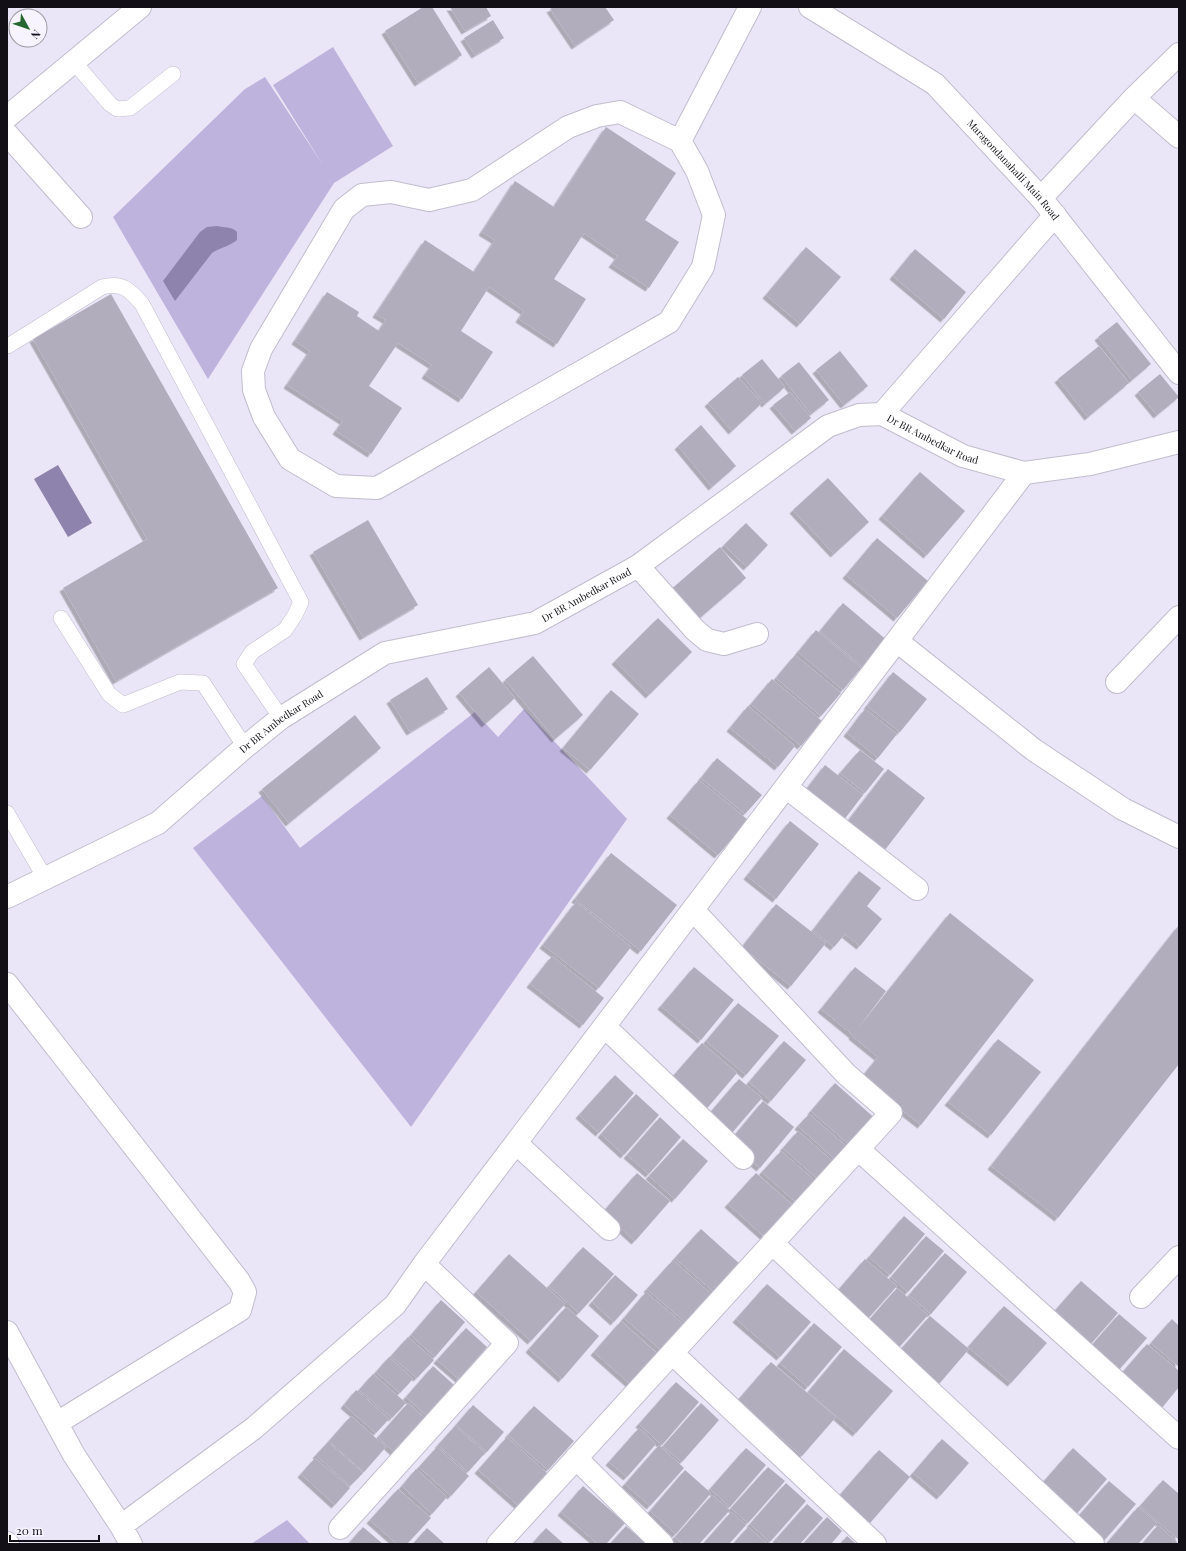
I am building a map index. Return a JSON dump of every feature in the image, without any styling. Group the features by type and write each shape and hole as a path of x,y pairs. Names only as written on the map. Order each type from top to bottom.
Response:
{"street":[{"path":"7,117 140,7"},
{"path":"680,142 750,7"},
{"name":"Maragondanahalli Main Road","path":"810,7 935,84 1041,198 1179,373"},
{"path":"1041,198 1134,98 1179,54"},
{"path":"1134,98 1179,138"},
{"path":"620,112 680,142 697,171 714,216 703,267 669,322 377,488 336,486 290,459 264,417 254,390 253,371 261,349 344,209 362,195 391,192 429,200 472,190 568,127 597,116 620,112"},
{"path":"7,134 81,217"},
{"path":"882,414 1055,215"},
{"name":"Dr BR Ambedkar Road","path":"7,897 158,823 245,747 281,718 385,653 535,623 638,566 828,426 859,415 882,414 963,456 1024,473 1090,464 1179,442"},
{"path":"7,1332 74,1455 126,1535 254,1428 395,1305 424,1264 1024,473"},
{"path":"638,566 694,630 707,640 724,644 757,634"},
{"path":"1117,682 1179,617"},
{"path":"897,641 1034,750 1123,809 1179,837"},
{"path":"786,787 917,889"},
{"path":"498,1544 890,1113 846,1074 693,910"},
{"path":"7,984 239,1281 245,1292 240,1310 57,1423"},
{"path":"605,1027 743,1158"},
{"path":"516,1143 610,1229"},
{"path":"858,1149 1179,1438"},
{"path":"772,1243 1093,1544"},
{"path":"1141,1298 1179,1257"},
{"path":"340,1528 507,1342 424,1264"},
{"path":"672,1353 875,1544"},
{"path":"576,1458 662,1544"}],"lane":[{"path":"74,62 110,104 117,108 130,108 173,74"},
{"path":"8,346 102,287 114,284 130,290 142,304 301,602 295,615 285,630 252,652 244,664 281,718"},
{"path":"61,618 109,694 123,705 180,682 204,683 245,747"},
{"path":"7,813 45,878"}],"shaded area":[{"path":"333,47 393,146 334,183 208,379 113,217 245,89 265,77 323,165 273,85"},
{"path":"217,226 235,230 237,232 237,240 212,253 175,301 163,281 200,232 207,227"},
{"path":"58,465 92,523 68,537 34,479"},
{"path":"524,709 627,819 411,1127 193,848 262,796 300,848 475,712 498,737"},
{"path":"287,1520 310,1544 251,1544"}],"building":[{"path":"423,7 432,7 462,55 418,83 385,31"},
{"path":"450,7 486,7 491,16 465,31"},
{"path":"554,7 605,7 614,20 575,46 550,9"},
{"path":"493,20 504,38 475,55 464,38"},
{"path":"606,127 676,173 645,220 679,242 649,288 612,264 618,256 584,233 554,279 586,299 557,344 519,319 524,311 489,287 461,331 493,352 462,399 425,375 432,365 398,343 369,386 402,408 371,454 336,431 343,421 287,385 310,351 295,341 327,292 359,312 357,316 379,331 386,320 376,314 425,240 474,272 495,240 482,232 515,181 554,207"},
{"path":"806,247 841,277 800,324 766,295"},
{"path":"915,249 966,292 944,319 893,276"},
{"path":"111,294 278,588 116,681 63,588 147,539 33,339"},
{"path":"1117,322 1151,364 1132,380 1098,337"},
{"path":"1099,346 1129,383 1088,417 1058,379"},
{"path":"840,351 868,386 844,405 816,370"},
{"path":"762,359 785,387 765,404 742,375"},
{"path":"799,362 829,400 811,414 781,376"},
{"path":"1160,374 1179,397 1157,415 1138,392"},
{"path":"738,377 762,403 732,431 708,403"},
{"path":"790,392 811,418 795,431 773,405"},
{"path":"701,425 736,466 712,487 678,446"},
{"path":"920,472 965,511 927,555 882,516"},
{"path":"828,478 869,522 834,554 793,510"},
{"path":"368,520 418,605 363,637 313,552"},
{"path":"746,523 768,545 747,567 724,545"},
{"path":"877,538 928,581 897,618 846,575"},
{"path":"720,547 746,578 694,623 668,592"},
{"path":"843,603 889,642 866,670 820,631"},
{"path":"658,618 692,652 649,695 615,661"},
{"path":"816,630 861,668 843,690 798,652"},
{"path":"795,655 841,693 821,716 776,678"},
{"path":"533,656 583,715 555,739 505,680"},
{"path":"489,667 515,698 485,724 459,693"},
{"path":"893,672 927,699 900,732 867,706"},
{"path":"427,677 448,709 410,732 390,700"},
{"path":"772,679 822,721 801,746 751,704"},
{"path":"611,690 639,714 590,770 563,748"},
{"path":"748,706 795,746 778,767 730,728"},
{"path":"865,709 897,734 878,758 847,733"},
{"path":"355,715 381,748 289,823 262,789"},
{"path":"860,750 884,769 865,793 840,773"},
{"path":"717,758 762,795 745,814 701,778"},
{"path":"825,765 863,795 840,825 802,795"},
{"path":"888,769 925,798 881,855 844,826"},
{"path":"699,780 748,820 718,855 670,815"},
{"path":"790,821 819,844 776,899 747,876"},
{"path":"611,853 677,905 641,951 575,899"},
{"path":"859,871 881,888 867,906 882,919 860,946 845,934 834,947 813,930"},
{"path":"576,902 631,947 599,988 543,945"},
{"path":"776,904 826,943 791,986 742,947"},
{"path":"950,913 1034,980 921,1125 861,1078 878,1057 852,1036"},
{"path":"1179,925 1179,1064 1058,1218 991,1166"},
{"path":"552,956 604,998 583,1025 530,984"},
{"path":"694,967 734,1000 701,1040 661,1006"},
{"path":"855,967 886,991 853,1035 821,1009"},
{"path":"738,1003 779,1036 746,1075 706,1041"},
{"path":"998,1039 1041,1072 991,1135 948,1102"},
{"path":"784,1041 806,1060 771,1101 749,1082"},
{"path":"702,1043 737,1073 703,1113 668,1082"},
{"path":"615,1075 634,1093 599,1133 579,1115"},
{"path":"739,1079 762,1098 731,1134 708,1115"},
{"path":"835,1083 878,1121 854,1149 811,1111"},
{"path":"636,1094 659,1115 624,1155 601,1134"},
{"path":"763,1101 794,1127 760,1168 729,1142"},
{"path":"809,1114 852,1151 840,1164 798,1126"},
{"path":"660,1117 681,1137 649,1174 627,1155"},
{"path":"798,1131 837,1165 822,1183 783,1148"},
{"path":"683,1139 708,1161 675,1199 649,1176"},
{"path":"781,1151 819,1184 800,1206 762,1172"},
{"path":"637,1173 670,1201 635,1241 603,1212"},
{"path":"756,1173 796,1208 768,1240 728,1204"},
{"path":"904,1216 925,1234 890,1275 869,1257"},
{"path":"701,1229 741,1265 716,1294 675,1258"},
{"path":"926,1236 944,1251 908,1292 891,1277"},
{"path":"583,1247 614,1274 579,1313 549,1286"},
{"path":"945,1253 967,1272 931,1314 909,1295"},
{"path":"509,1254 565,1304 531,1341 476,1292"},
{"path":"865,1259 897,1286 865,1322 834,1295"},
{"path":"673,1260 711,1294 686,1323 647,1289"},
{"path":"615,1275 638,1295 614,1322 592,1302"},
{"path":"1081,1281 1118,1313 1089,1346 1052,1314"},
{"path":"767,1284 811,1322 780,1357 736,1319"},
{"path":"897,1288 928,1315 894,1353 863,1327"},
{"path":"646,1292 684,1325 662,1351 624,1318"},
{"path":"441,1300 465,1322 435,1357 411,1335"},
{"path":"1004,1306 1047,1343 1011,1383 968,1347"},
{"path":"566,1307 599,1336 562,1379 529,1349"},
{"path":"1119,1314 1147,1338 1118,1371 1091,1346"},
{"path":"930,1316 969,1349 933,1391 894,1357"},
{"path":"1172,1319 1179,1326 1179,1367 1151,1343"},
{"path":"621,1321 658,1354 631,1385 594,1352"},
{"path":"814,1323 842,1347 808,1387 780,1363"},
{"path":"466,1328 487,1347 459,1379 437,1360"},
{"path":"408,1337 434,1360 417,1378 391,1356"},
{"path":"1147,1344 1179,1371 1179,1387 1161,1409 1121,1374"},
{"path":"844,1349 893,1391 856,1433 808,1392"},
{"path":"389,1357 413,1379 400,1393 376,1372"},
{"path":"771,1362 836,1417 802,1456 738,1400"},
{"path":"433,1366 454,1385 427,1416 406,1397"},
{"path":"373,1374 406,1403 392,1418 359,1390"},
{"path":"676,1382 699,1402 662,1445 639,1424"},
{"path":"356,1390 389,1419 376,1433 344,1405"},
{"path":"408,1403 425,1418 394,1452 378,1437"},
{"path":"701,1403 719,1420 682,1462 663,1446"},
{"path":"473,1405 504,1432 487,1452 456,1425"},
{"path":"534,1406 574,1441 548,1470 508,1435"},
{"path":"351,1416 386,1447 364,1472 329,1441"},
{"path":"455,1426 485,1453 468,1472 438,1445"},
{"path":"639,1428 656,1444 627,1477 609,1462"},
{"path":"507,1437 549,1475 520,1507 478,1470"},
{"path":"942,1439 969,1463 940,1496 913,1473"},
{"path":"328,1442 363,1473 350,1486 316,1455"},
{"path":"659,1445 684,1468 650,1506 625,1484"},
{"path":"437,1447 469,1476 451,1496 419,1467"},
{"path":"746,1448 766,1465 730,1507 710,1489"},
{"path":"1073,1448 1107,1479 1073,1518 1038,1488"},
{"path":"879,1450 910,1477 870,1523 839,1496"},
{"path":"315,1458 350,1488 335,1505 301,1474"},
{"path":"768,1467 785,1481 748,1523 731,1508"},
{"path":"416,1469 447,1497 432,1514 402,1486"},
{"path":"685,1470 711,1493 676,1534 650,1511"},
{"path":"1163,1480 1179,1494 1179,1540 1140,1506"},
{"path":"1109,1481 1136,1504 1102,1543 1075,1520"},
{"path":"786,1483 806,1501 770,1542 750,1524"},
{"path":"583,1486 625,1523 606,1544 598,1544 561,1512"},
{"path":"398,1489 431,1518 407,1544 397,1544 370,1520"},
{"path":"712,1495 730,1510 699,1544 683,1544 675,1537"},
{"path":"807,1504 823,1518 800,1544 782,1544 776,1539"},
{"path":"1138,1507 1157,1523 1138,1544 1106,1544"},
{"path":"731,1512 746,1525 729,1544 703,1544"},
{"path":"827,1517 842,1531 831,1544 803,1544"},
{"path":"1158,1525 1177,1542 1176,1544 1142,1544"},
{"path":"626,1526 647,1544 610,1544"},
{"path":"363,1527 383,1544 353,1544 350,1542"},
{"path":"748,1527 768,1544 733,1544"},
{"path":"427,1528 445,1544 413,1544"},
{"path":"546,1528 564,1544 532,1544"},
{"path":"847,1536 856,1544 840,1544"}]}
